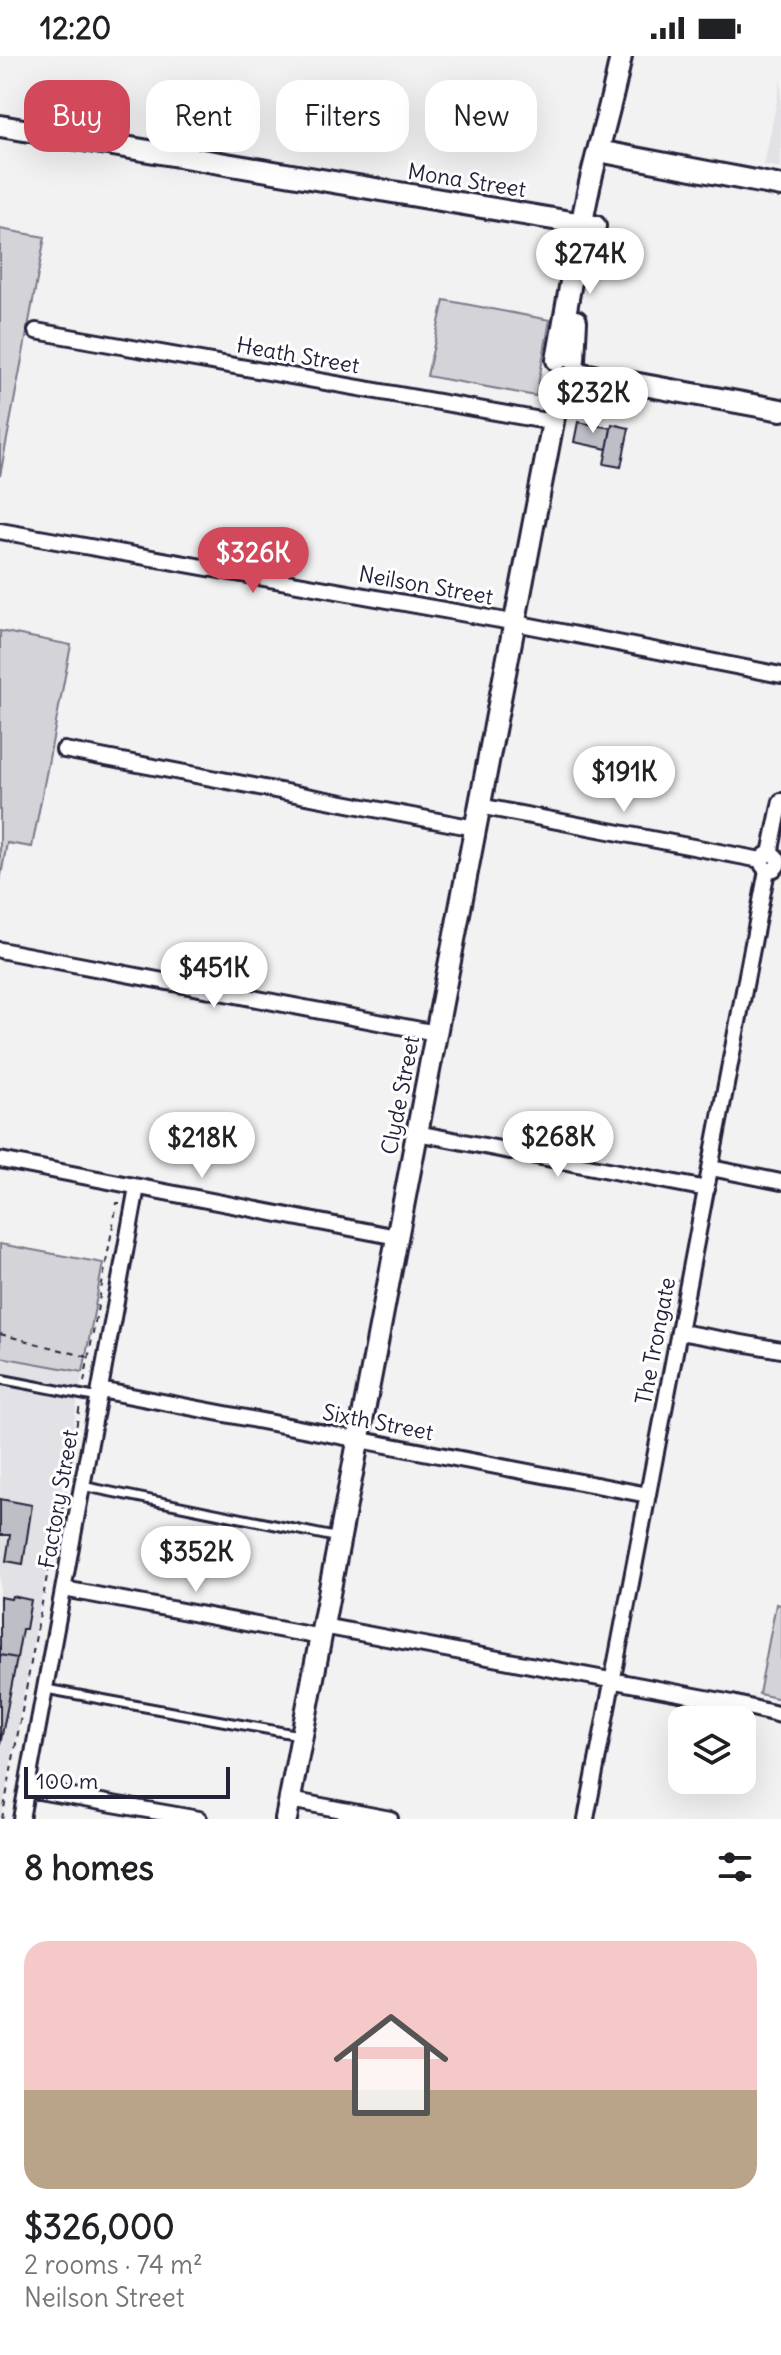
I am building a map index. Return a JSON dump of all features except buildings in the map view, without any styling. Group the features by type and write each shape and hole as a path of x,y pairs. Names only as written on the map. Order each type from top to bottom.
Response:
{"main road":[{"name":"Clyde Street","path":"288,1810 552,422 568,368 605,117 612,101 621,56"},
{"name":"Clyde Street","path":"588,225 616,119 612,101"},
{"name":"Mona Street","path":"0,126 588,225"},
{"path":"609,153 781,186"},
{"path":"568,368 781,410"}],"street":[{"name":"Heath Street","path":"36,331 552,422"},
{"name":"Neilson Street","path":"0,531 514,623 781,675"},
{"path":"64,750 475,828"},
{"name":"The Trongate","path":"586,1819 772,862 781,801"},
{"path":"479,806 772,862"},
{"path":"0,950 436,1033"},
{"path":"417,1133 707,1189"},
{"path":"0,1160 397,1237"},
{"path":"711,1168 781,1182"},
{"name":"Factory Street","path":"21,1819 137,1187"},
{"path":"680,1332 781,1350"},
{"name":"Sixth Street","path":"100,1394 648,1495"},
{"path":"64,1589 732,1703 781,1715"},
{"path":"27,1789 199,1819"},
{"path":"288,1810 390,1819"}],"lane":[{"path":"0,1379 82,1394 100,1394"},
{"path":"82,1486 339,1538"},
{"path":"46,1689 302,1736"}],"path":[{"path":"2,1819 57,1522 64,1503 117,1203 134,1205"},
{"path":"0,1334 106,1361"}],"shaded area":[{"path":"781,79 781,168 764,165"},
{"path":"0,229 45,237 0,476"},
{"path":"444,300 550,320 536,396 427,376"},
{"path":"0,631 71,645 32,847 7,843 0,881"},
{"path":"0,1244 103,1263 83,1372 0,1357"},
{"path":"0,1357 83,1372 1,1819 0,1819"},
{"path":"776,1604 781,1605 781,1699 759,1694"}]}
